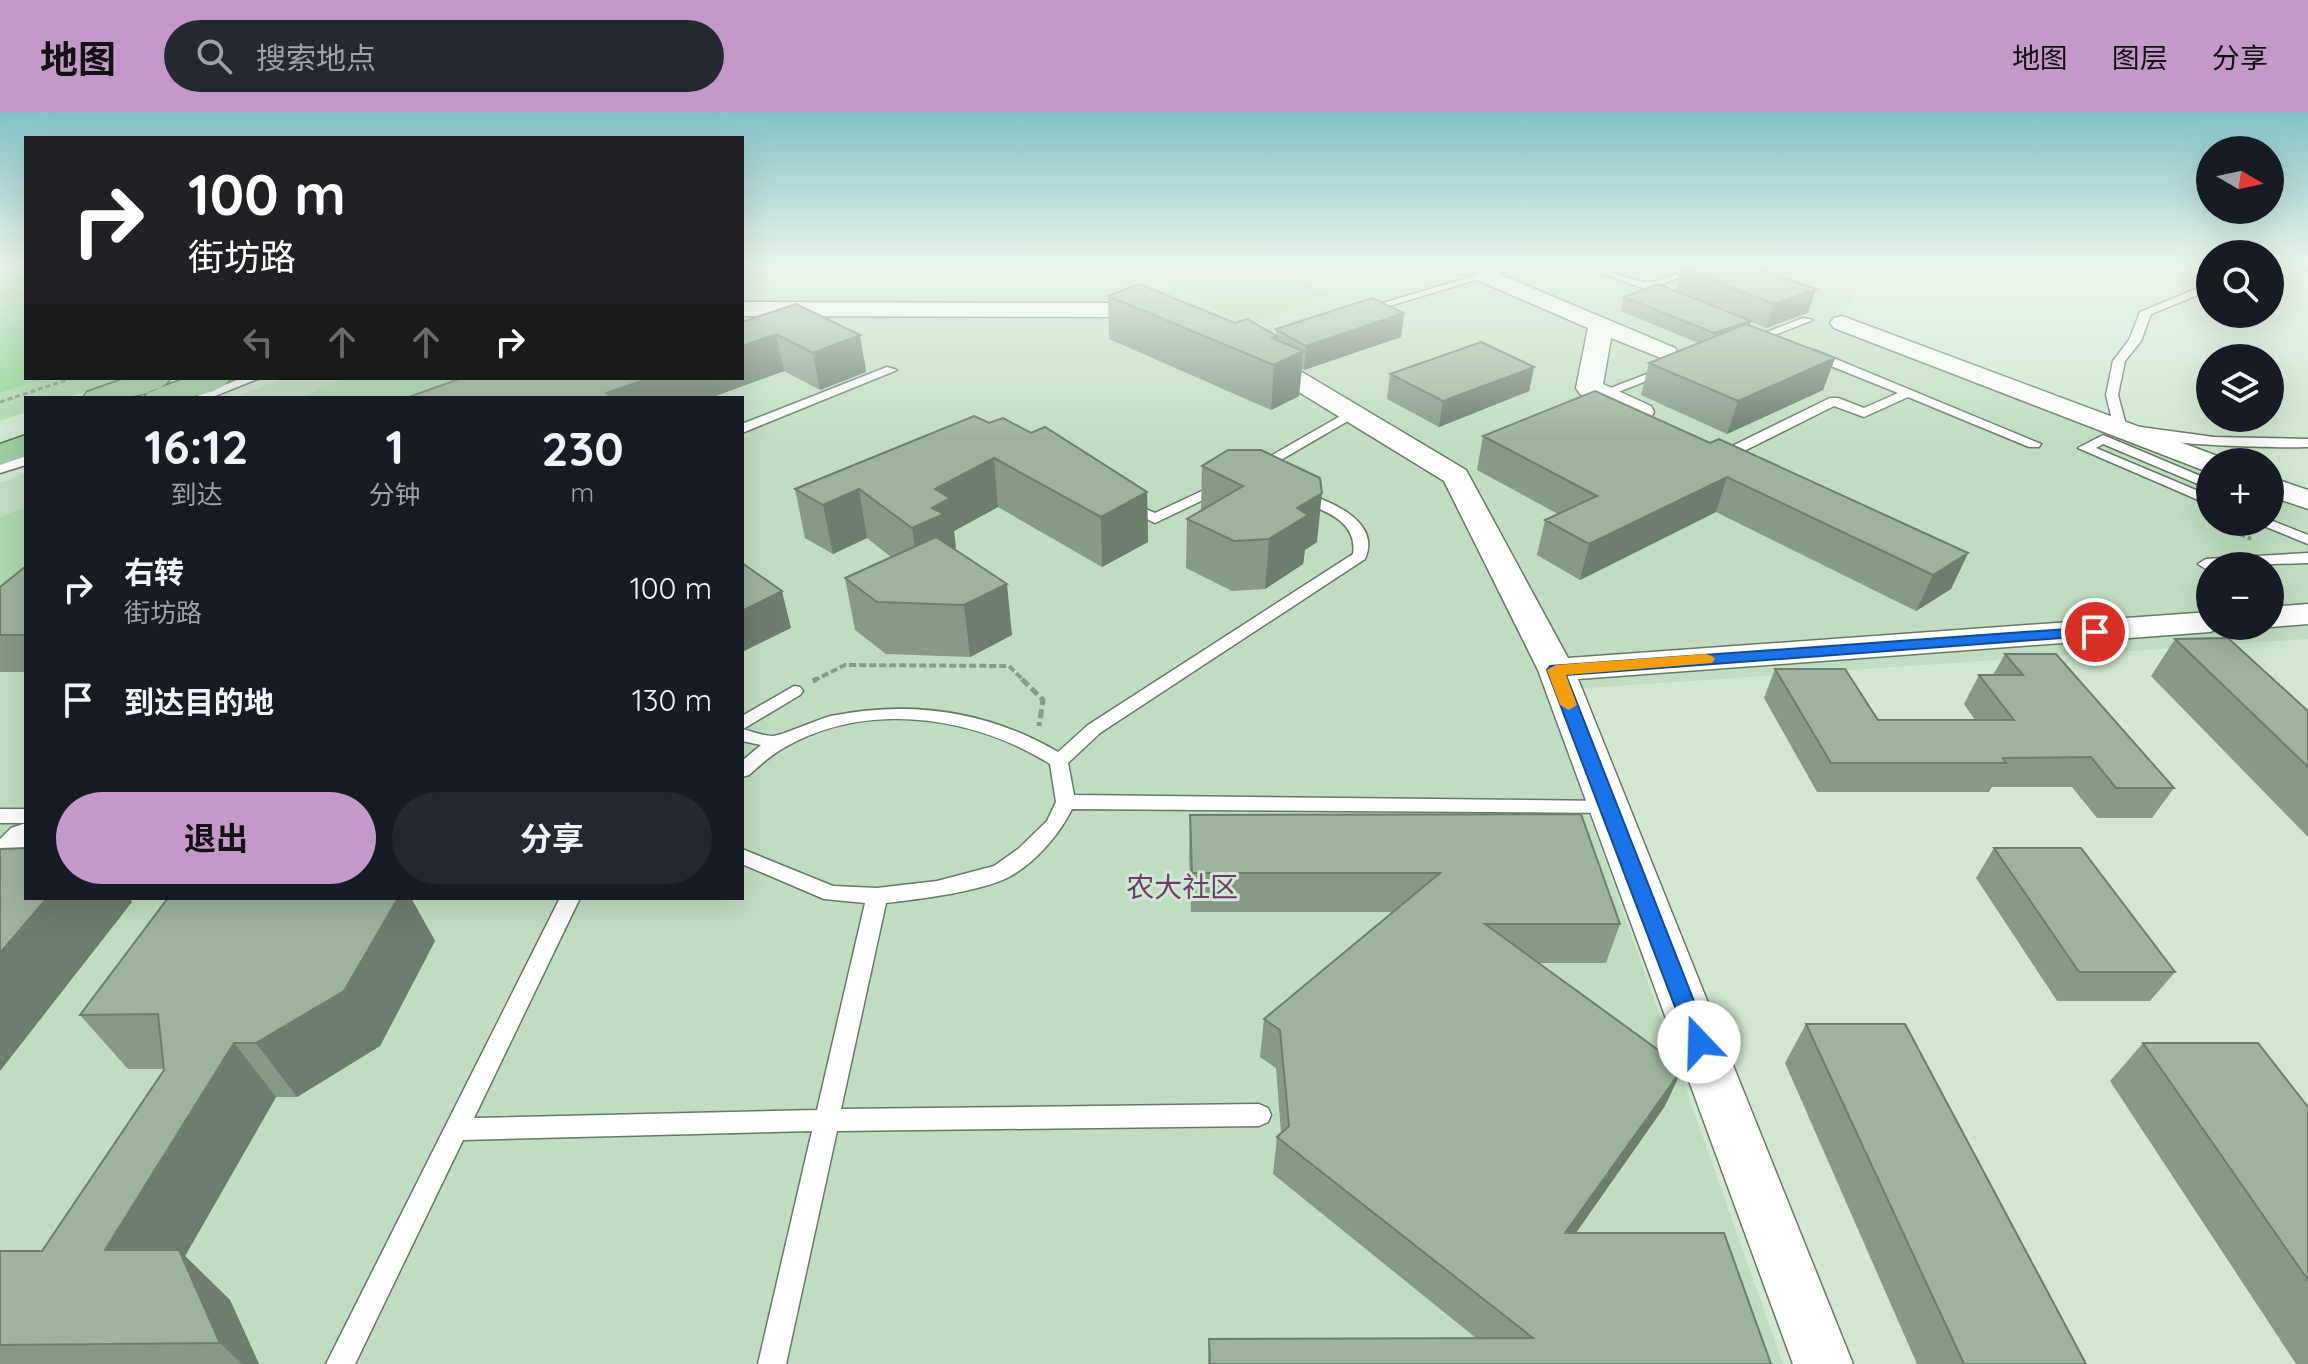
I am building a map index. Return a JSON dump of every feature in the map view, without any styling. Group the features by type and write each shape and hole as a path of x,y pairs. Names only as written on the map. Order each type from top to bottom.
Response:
{"main road":[{"path":"104,396 150,380"},
{"path":"165,396 210,380"},
{"path":"0,432 24,424"},
{"path":"0,455 24,446"}],"street":[{"path":"1597,323 1671,360"},
{"path":"1843,323 2196,458"},
{"path":"1601,325 1589,388 1658,420"},
{"path":"1239,347 1456,476 1556,670 1823,1364"},
{"path":"1701,440 1729,453"},
{"path":"2284,491 2308,500"},
{"path":"2284,616 2308,614"},
{"path":"1556,670 2196,634"},
{"path":"0,865 24,840"}],"lane":[{"path":"1736,346 1798,323"},
{"path":"2142,323 2135,341 2119,361 2112,395 2120,428 2191,440 2257,445 2308,443"},
{"path":"1752,329 1781,341"},
{"path":"1795,347 2034,444"},
{"path":"1601,394 1671,360"},
{"path":"744,428 891,370"},
{"path":"204,396 248,380"},
{"path":"1729,453 1834,401 1864,413 1908,393"},
{"path":"1113,498 1155,519 1263,478 1354,414"},
{"path":"2196,479 2103,439 2085,448 2196,495"},
{"path":"0,469 24,461"},
{"path":"1059,761 1094,729 1360,556 1364,544 1349,518 1263,478"},
{"path":"2284,517 2304,538"},
{"path":"2284,531 2304,538"},
{"path":"2284,559 2308,558"},
{"path":"744,723 794,691"},
{"path":"744,769 777,743 822,723 861,716 934,716 996,728 1059,761"},
{"path":"744,735 777,743"},
{"path":"744,857 831,894 877,896 937,889 1001,872 1025,854 1054,825 1066,802 1059,761"},
{"path":"1066,802 1609,808"},
{"path":"0,816 24,816"},
{"path":"772,1364 877,896"},
{"path":"340,1364 569,900"},
{"path":"455,1129 828,1120 1259,1115"}],"path":[{"path":"0,402 67,380"},
{"path":"794,691 845,665 1009,666 1043,700"}],"shaded area":[{"path":"0,323 24,323 24,380 41,380 0,393"},
{"path":"744,323 1838,323 2196,464 2196,536 2284,536 2284,498 2308,507 2308,639 1587,688 1548,699 1783,1364 0,1364 0,483 24,474 24,900 744,900 744,396 236,396 280,380 744,380"},
{"path":"41,380 118,380 72,396 24,396 24,413 0,421 0,393"},
{"path":"343,380 467,380 433,396 303,396"},
{"path":"24,508 24,594 0,612 0,517"}],"building":[{"path":"744,323 836,323 860,335 813,353 776,334 744,345"},
{"path":"1174,323 1255,323 1277,336 1272,338 1303,351 1274,365"},
{"path":"1293,323 1373,323 1306,346 1276,329"},
{"path":"1690,323 1744,323 1714,333"},
{"path":"1746,324 1835,358 1738,401 1649,363"},
{"path":"1481,342 1534,367 1443,401 1390,374"},
{"path":"456,380 644,380 606,393 610,396 412,396"},
{"path":"1595,391 1710,443 1719,439 1968,553 1933,575 1727,477 1589,544 1545,520 1597,496 1483,436"},
{"path":"974,416 989,423 1003,418 1031,433 1045,427 1147,492 1101,517 994,458 935,489 950,498 932,508 944,514 912,528 859,489 823,505 795,489"},
{"path":"1228,450 1261,450 1320,478 1322,493 1297,508 1308,515 1269,539 1234,541 1187,519 1243,486 1202,466"},
{"path":"936,537 1007,584 964,605 877,602 845,578"},
{"path":"744,564 782,591 744,610"},
{"path":"24,568 24,635 0,635 0,587"},
{"path":"2175,639 2230,640 2308,711 2308,767"},
{"path":"2005,654 2056,654 2174,788 2116,788 2091,757 2003,758 2006,763 1831,763 1775,669 1845,669 1878,720 2014,720 1979,675 2023,675"},
{"path":"1581,814 1620,924 1485,924 1683,1068 1565,1233 1724,1233 1771,1364 1210,1364 1209,1339 1533,1338 1277,1137 1289,1126 1280,1030 1264,1019 1440,873 1192,873 1190,815"},
{"path":"24,848 24,900 45,900 0,953 0,849"},
{"path":"1994,848 2081,848 2175,972 2079,972"},
{"path":"166,900 397,900 344,991 256,1043 234,1043 105,1250 179,1250 220,1343 0,1345 0,1251 42,1251 164,1070 158,1014 80,1015"},
{"path":"1806,1024 1905,1024 2086,1364 1964,1364"},
{"path":"2143,1043 2258,1043 2308,1107 2308,1280"}],"slow traffic":[{"path":"1569,705 1556,670 1706,659"}],"district":[{"name":"农大社区","path":"1182,887"}],"route":[{"path":"1699,1042 1556,670 2095,632"}]}
